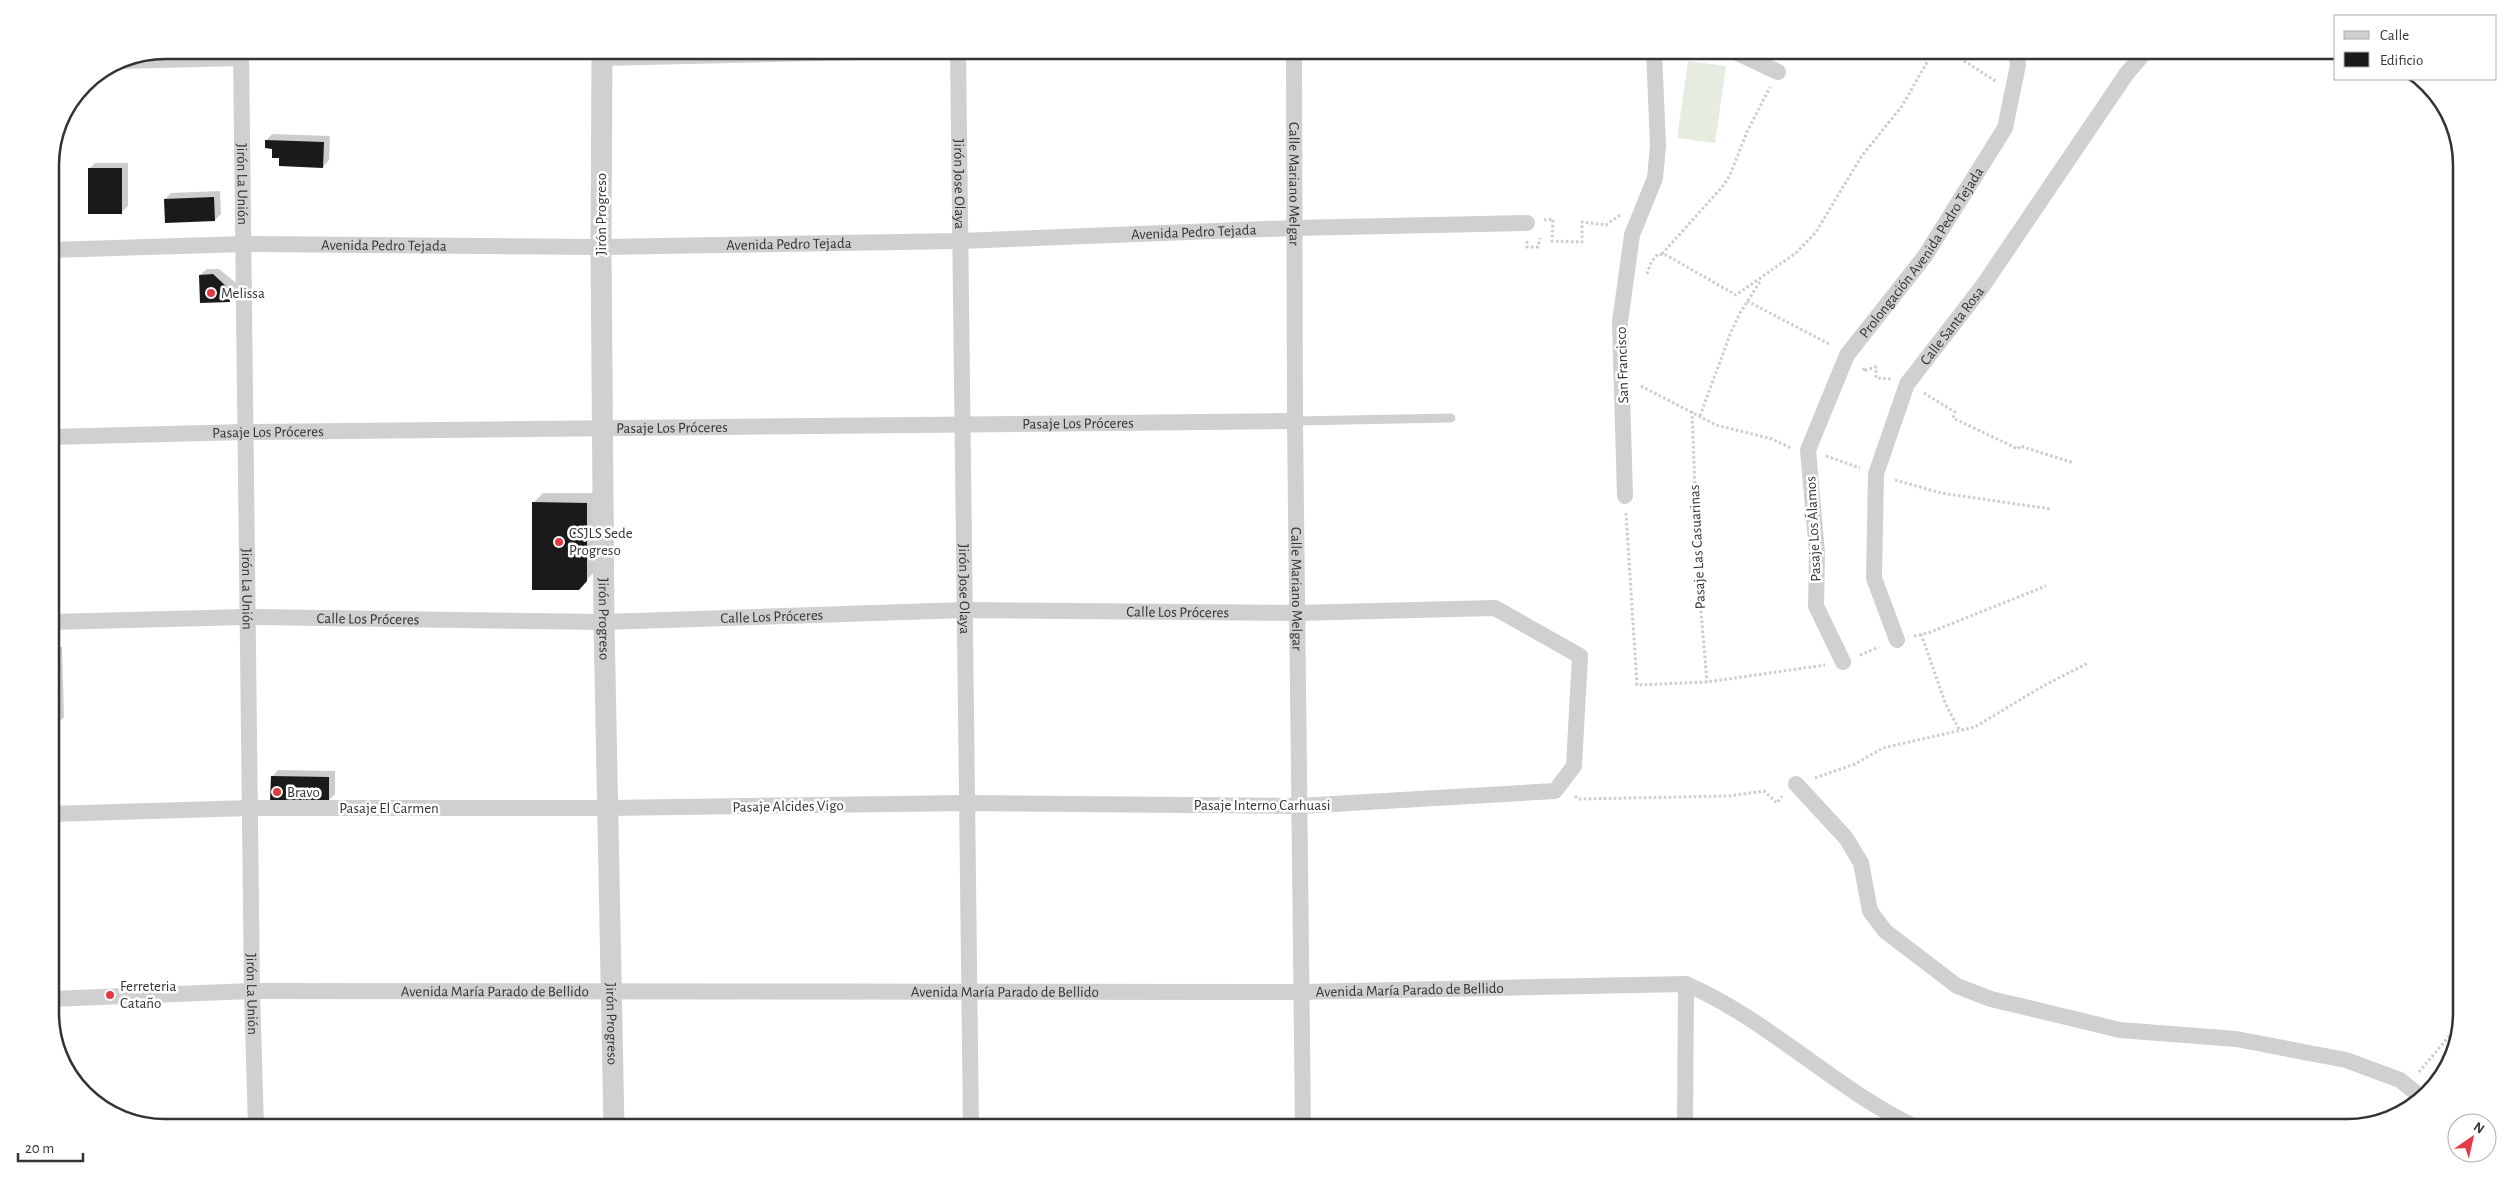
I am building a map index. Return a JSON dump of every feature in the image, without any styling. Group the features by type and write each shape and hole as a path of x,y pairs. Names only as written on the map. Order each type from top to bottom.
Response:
{"street":[{"name":"Jirón La Unión","path":"241,59 252,991 256,1119"},
{"name":"Jirón Progreso","path":"603,59 601,247 604,622 614,1119"},
{"name":"Jirón Jose Olaya","path":"958,59 971,1119"},
{"name":"Calle Mariano Melgar","path":"1294,59 1295,420 1303,1119"},
{"name":"San Francisco","path":"1625,496 1620,322 1632,235 1655,178 1658,146 1654,59"},
{"path":"1750,59 1778,72"},
{"name":"Prolongación Avenida Pedro Tejada","path":"1809,454 1846,358 1926,256 2005,128 2018,65 2017,59"},
{"name":"Calle Santa Rosa","path":"1897,640 1874,578 1876,474 1907,384 1982,288 2128,73 2140,59"},
{"name":"Avenida Pedro Tejada","path":"59,250 244,244 601,247 960,241 1294,228 1527,223"},
{"name":"Pasaje Los Próceres","path":"59,437 246,432 1295,420"},
{"name":"Pasaje Los Álamos","path":"1809,454 1817,553 1816,606 1843,662"},
{"name":"Calle Los Próceres","path":"59,622 248,617 604,622 964,610 1297,613 1495,608 1580,656 1574,766 1555,791"},
{"path":"1796,784 1846,838 1861,863 1870,911 1885,931 1957,986 1991,999 2120,1030 2236,1039 2346,1060 2374,1069 2406,1085 2416,1093"},
{"name":"Pasaje Interno Carhuasi","path":"967,803 1299,806 1555,791"},
{"name":"Pasaje Alcides Vigo","path":"608,808 967,803"},
{"name":"Pasaje El Carmen","path":"59,814 250,808 608,808"},
{"path":"1685,1119 1686,984"},
{"name":"Avenida María Parado de Bellido","path":"59,999 252,991 1301,992 1686,984 1720,999 1822,1069 1903,1119"}],"lane":[{"path":"1295,420 1451,418"}],"path":[{"path":"1672,259 1736,295 1796,253 1816,232 1861,157 1902,106 1929,59"},
{"path":"1961,59 1996,82 2000,74"},
{"path":"1662,255 1723,186 1730,175 1747,132 1778,72"},
{"path":"1527,223 1527,248 1538,246 1543,220 1553,219 1552,241 1582,242 1582,222 1606,225 1618,216 1626,215 1624,231 1632,235"},
{"path":"1700,416 1731,332 1747,301 1762,278"},
{"path":"1747,301 1831,345 1837,340 1837,346 1846,358 1866,357 1863,371 1876,367 1876,378 1884,377 1907,384 1955,412 1952,418 2018,449 2020,446 2074,463"},
{"path":"1622,376 1716,425 1772,439 1809,454 1942,494 2051,509"},
{"name":"Pasaje Las Casuarinas","path":"1692,411 1699,589 1707,682"},
{"path":"1625,496 1638,685 1707,682 1843,662 1897,640 1921,634 2046,586"},
{"path":"1921,634 1946,704 1960,731"},
{"path":"1555,791 1571,794 1578,799 1729,796 1764,791 1777,803 1785,790 1796,784 1855,764 1882,748 1975,727 2043,686 2088,663"},
{"path":"2406,1085 2451,1035"}],"shaded area":[{"path":"1688,61 1726,66 1715,143 1677,138"}],"building":[{"path":"265,140 324,142 323,168 279,166 279,158 272,158 272,149 265,148"},
{"path":"88,168 122,168 122,214 88,214"},
{"path":"214,197 215,221 165,223 164,199"},
{"path":"213,274 230,290 230,302 200,303 199,275"},
{"name":"CSJLS Sede Progreso","path":"532,502 587,503 587,581 579,590 532,590"},
{"path":"271,776 329,777 329,802 270,801"}],"place":[{"name":"Melissa","path":"211,293"},
{"name":"CSJLS Sede Progreso","path":"559,542"},
{"name":"Bravo","path":"277,792"},
{"name":"Ferreteria Cataño","path":"110,995"}]}
